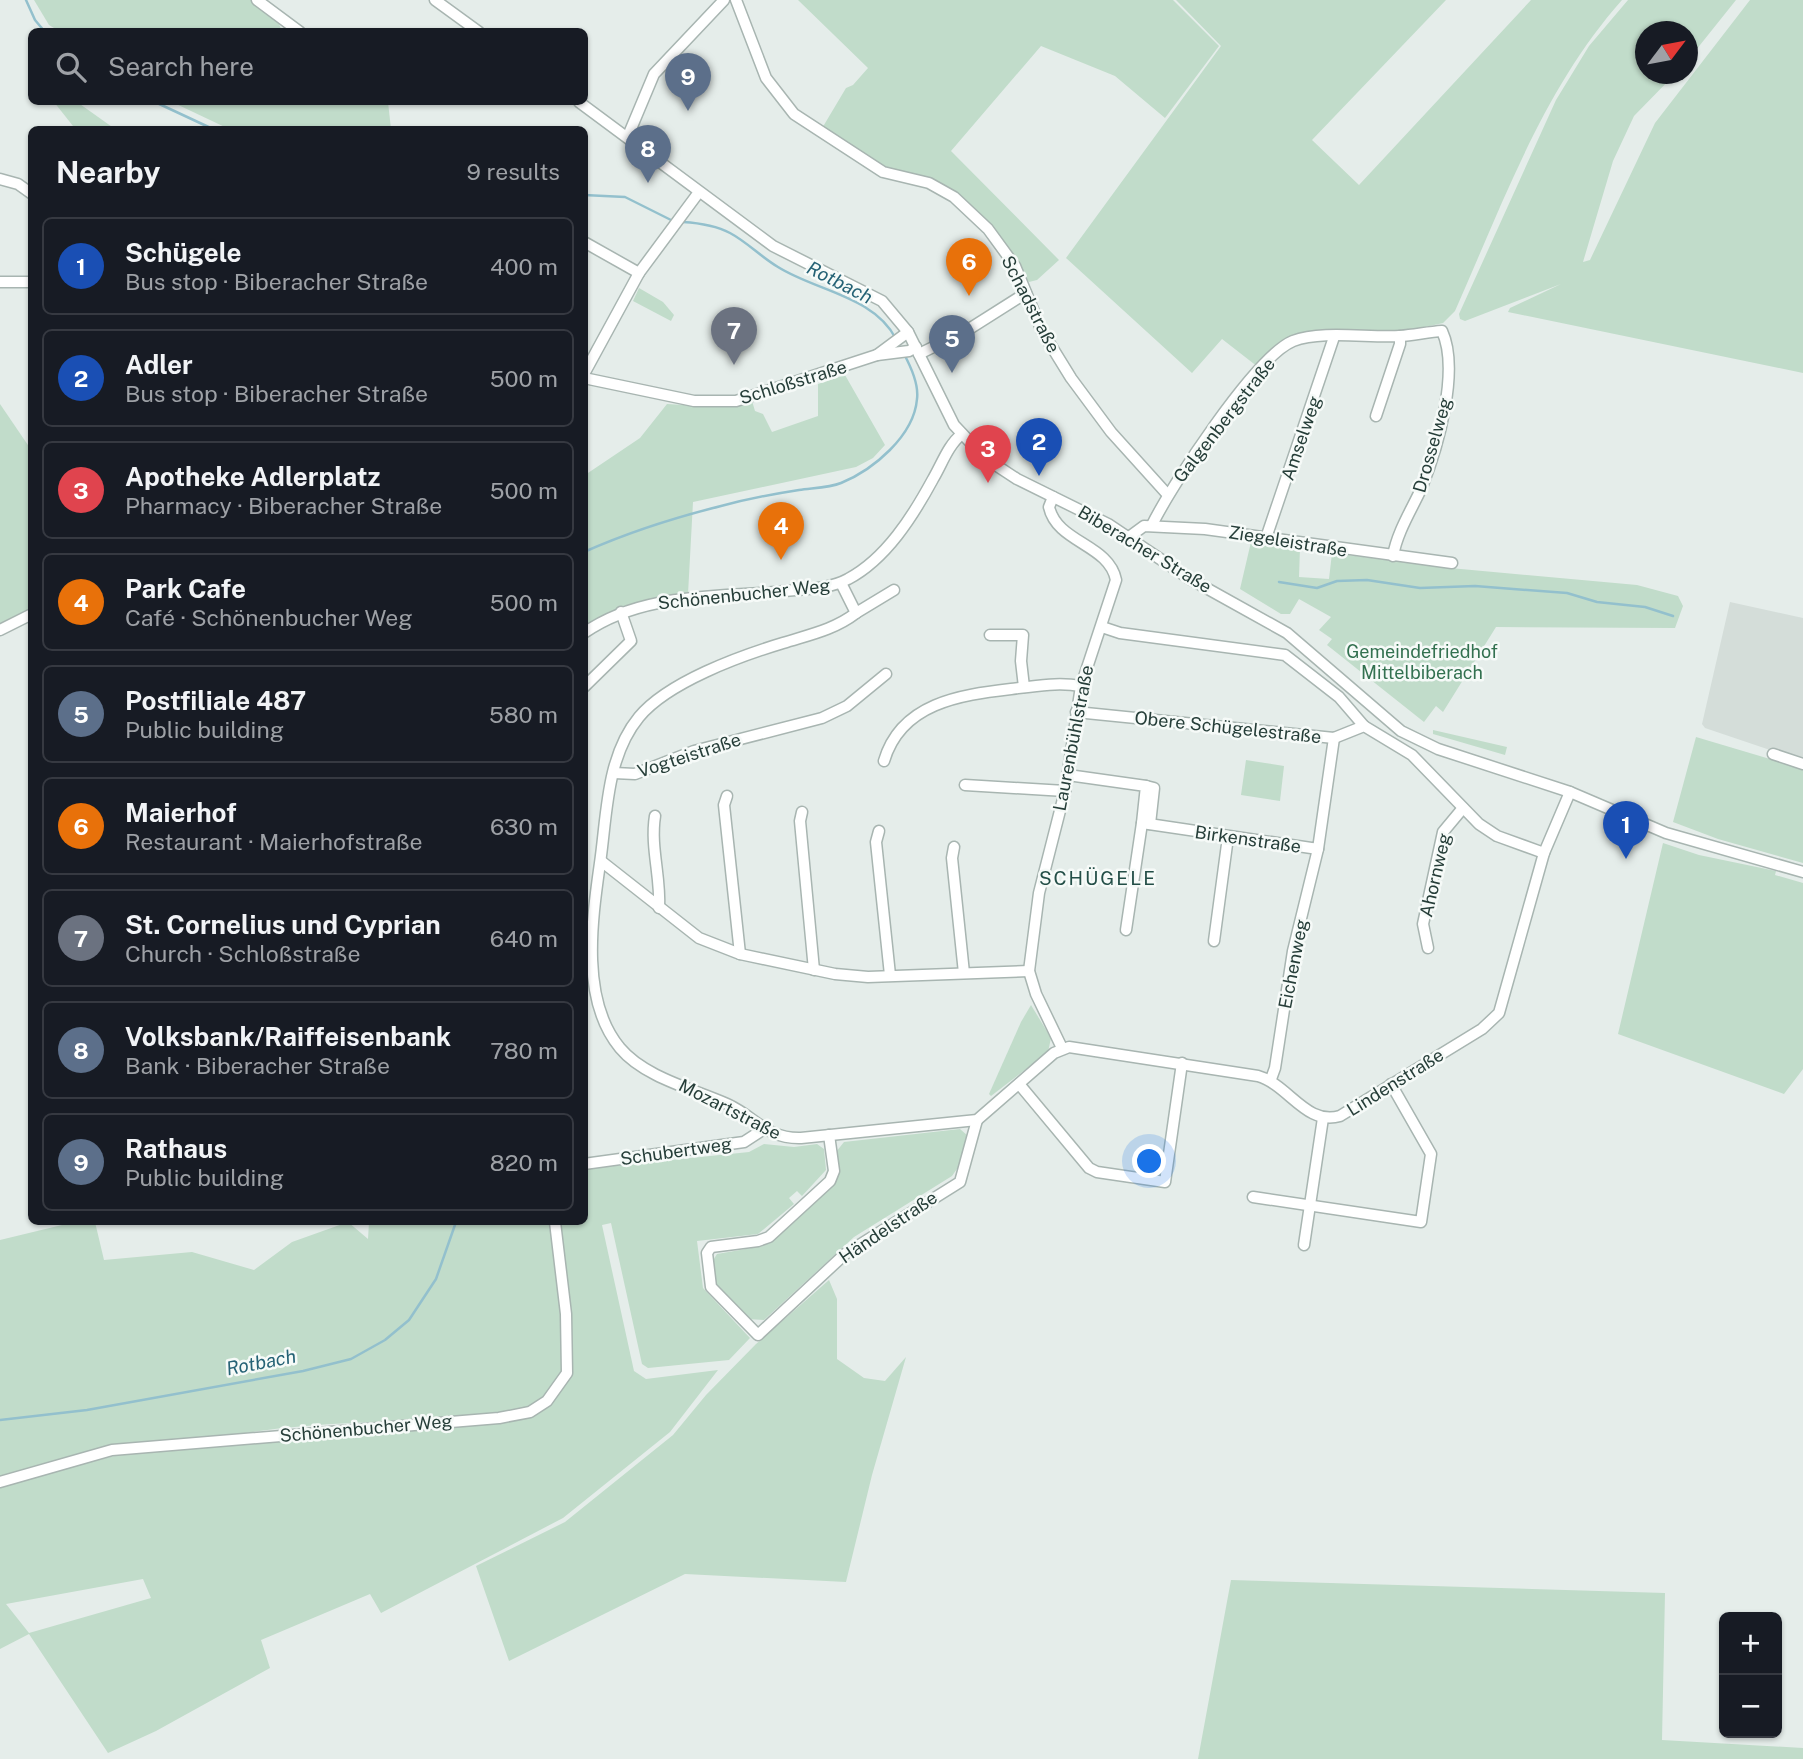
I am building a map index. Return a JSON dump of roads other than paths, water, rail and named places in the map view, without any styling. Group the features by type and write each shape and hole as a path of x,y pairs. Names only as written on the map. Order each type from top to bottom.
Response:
{"street":[{"path":"257,0 295,28"},
{"path":"435,0 474,28"},
{"path":"628,136 654,74 724,0"},
{"name":"Schadstraße","path":"737,0 766,78 794,114 883,172 929,183 954,197 998,241 1015,266 1042,331 1083,396 1151,479 1167,494"},
{"name":"Biberacher Straße","path":"583,105 779,249 882,301 962,435 996,466 1129,537 1190,579 1287,633 1388,723 1407,735 1438,749 1570,792 1661,831 1803,872"},
{"path":"0,179 18,184 28,191"},
{"path":"588,369 639,273 699,192"},
{"path":"588,244 639,273"},
{"path":"0,282 28,282"},
{"path":"906,345 966,331 1026,293"},
{"name":"Galgenbergstraße","path":"1152,525 1167,494 1214,427 1278,351 1301,339 1399,336 1442,331"},
{"name":"Drosselweg","path":"1393,556 1427,473 1450,380 1451,358 1442,331"},
{"path":"1376,416 1400,344 1399,336"},
{"name":"Amselweg","path":"1266,538 1334,337"},
{"name":"Schloßstraße","path":"588,377 694,401 716,402 770,391 906,345"},
{"name":"Schönenbucher Weg","path":"588,631 621,612 676,600 841,583 866,568 885,551 920,500 953,443 962,435"},
{"name":"Laurenbühlstraße","path":"1053,497 1049,507 1055,523 1113,568 1115,589 1081,686 1065,791 1045,864 1029,971 1036,994 1062,1048"},
{"path":"1129,537 1137,528 1152,525"},
{"name":"Ziegeleistraße","path":"1152,525 1452,564"},
{"path":"841,583 856,613"},
{"name":"Vogteistraße","path":"886,674 847,706 822,718 694,751 635,774 614,774 623,741 633,725 663,696 735,658 830,628 894,590"},
{"path":"588,683 631,641 621,612"},
{"path":"0,630 27,616"},
{"path":"1102,627 1120,633 1285,654 1339,697 1364,726 1412,755 1463,808 1497,836 1544,853"},
{"path":"990,635 1023,635 1021,661 1024,687"},
{"path":"884,761 888,747 900,730 933,705 965,695 1024,687 1065,684 1081,686"},
{"name":"Obere Schügelestraße","path":"1076,712 1334,738 1364,726"},
{"name":"Birkenstraße","path":"1146,823 1318,849 1334,738"},
{"path":"1773,754 1803,764"},
{"name":"Mozartstraße","path":"614,774 601,840 601,861 593,916 595,982 611,1035 639,1065 749,1115 764,1129 788,1139 977,1119"},
{"path":"1068,775 1146,786 1146,823 1126,930"},
{"path":"965,785 1065,791"},
{"name":"Lindenstraße","path":"1271,1079 1311,1113 1323,1118 1340,1115 1482,1029 1499,1013 1544,853 1570,792"},
{"path":"727,796 724,805 740,954"},
{"name":"Ahornweg","path":"1428,948 1423,924 1443,832 1463,808"},
{"path":"802,812 800,821 814,970"},
{"path":"655,816 652,835 660,892 659,908"},
{"path":"879,831 876,842 890,975"},
{"path":"1214,941 1228,837"},
{"path":"954,847 952,858 964,973"},
{"name":"Eichenweg","path":"1271,1079 1293,951 1318,849"},
{"path":"601,861 699,938 740,954 868,978 1029,971"},
{"path":"977,1119 1062,1048 1182,1063 1271,1079"},
{"path":"1019,1084 1089,1168 1097,1172 1165,1182 1182,1063"},
{"path":"1253,1197 1421,1222 1430,1149 1391,1084"},
{"path":"1304,1245 1323,1118"},
{"name":"Händelstraße","path":"829,1135 834,1171 831,1181 763,1240 711,1247 706,1252 711,1287 758,1335 845,1254 960,1182 977,1119"},
{"name":"Schubertweg","path":"588,1163 744,1142 764,1129"},
{"name":"Schönenbucher Weg","path":"0,1482 112,1450 499,1418 530,1412 547,1401 567,1373 566,1314 555,1225"}],"waterway":[{"name":"Rotbach","path":"26,0 42,28"},
{"name":"Rotbach","path":"161,105 206,126"},
{"name":"Rotbach","path":"588,195 625,197 673,221"},
{"name":"Rotbach","path":"683,222 724,230 793,275 859,304 874,313 896,339"},
{"name":"Rotbach","path":"588,550 686,515 760,497 836,485 866,470 890,450 914,413 917,387 904,354"},
{"path":"1279,582 1317,588 1337,581 1367,580 1420,588 1475,586 1567,593 1597,602 1645,607 1673,616"},
{"name":"Rotbach","path":"0,1420 87,1410 303,1371 351,1359 385,1340 409,1320 436,1279 455,1225"}],"place":[{"name":"Rathaus","path":"688,111"},
{"name":"Volksbank/Raiffeisenbank","path":"648,183"},
{"name":"Maierhof","path":"969,296"},
{"name":"St. Cornelius und Cyprian","path":"734,365"},
{"name":"Postfiliale 487","path":"952,373"},
{"name":"Adler","path":"1039,476"},
{"name":"Apotheke Adlerplatz","path":"988,483"},
{"name":"Park Cafe","path":"781,560"},
{"name":"Schügele","path":"1626,859"}],"district":[{"name":"SCHÜGELE","path":"1098,878"}],"park label":[{"name":"Gemeindefriedhof Mittelbiberach","path":"1422,661"}]}
